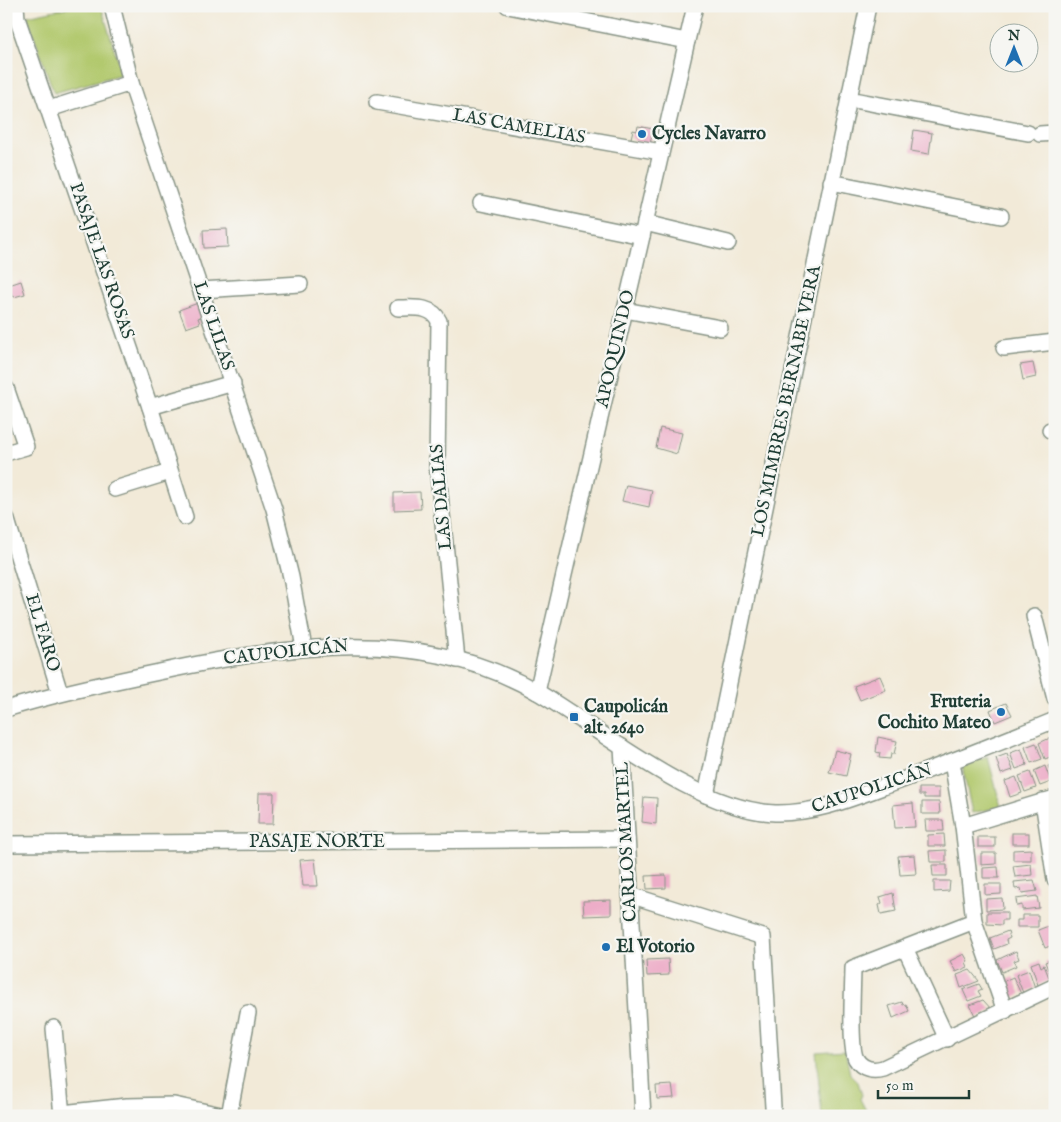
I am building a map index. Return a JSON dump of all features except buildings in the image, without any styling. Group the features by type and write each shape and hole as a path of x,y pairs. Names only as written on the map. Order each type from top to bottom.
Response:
{"street":[{"name":"LAS LILAS","path":"112,6 131,83 233,383 283,543 304,648"},
{"path":"508,6 553,10 687,41"},
{"name":"APOQUINDO","path":"537,692 695,6"},
{"name":"LOS MIMBRES BERNABE VERA","path":"706,795 868,6"},
{"name":"PASAJE LAS ROSAS","path":"13,14 49,109 150,407 185,517"},
{"path":"49,109 131,83"},
{"path":"849,99 1041,133"},
{"name":"LAS CAMELIAS","path":"377,102 661,152"},
{"path":"832,182 1000,216"},
{"path":"481,202 728,243"},
{"path":"201,290 300,284"},
{"name":"LAS DALIAS","path":"398,308 431,310 439,321 436,465 457,660"},
{"path":"625,310 720,328"},
{"path":"1004,348 1055,342"},
{"path":"150,407 233,383"},
{"path":"6,388 26,446 6,453"},
{"path":"115,489 170,472"},
{"name":"EL FARO","path":"6,517 60,692"},
{"path":"1034,616 1055,699"},
{"name":"CAUPOLICÁN","path":"6,709 60,692 197,664 304,648 381,646 457,660 496,673 537,692 622,747 706,795 756,811 807,811 836,804 952,762 1055,720"},
{"name":"CARLOS MARTEL","path":"622,747 643,1116"},
{"path":"952,762 963,826 974,922 1005,1011"},
{"path":"963,826 1049,799 1055,880"},
{"name":"PASAJE NORTE","path":"6,844 627,839"},
{"path":"630,896 764,937 773,1107"},
{"path":"974,922 853,968 855,1058 863,1066 878,1070 1055,986"},
{"path":"904,948 947,1038"},
{"path":"54,1028 62,1114 126,1106 174,1105 228,1116 248,1013"}],"green space":[{"path":"75,6 101,6 122,74 54,93 27,16"},
{"path":"988,757 1001,807 972,813 962,765"},
{"path":"845,1050 850,1074 858,1082 862,1095 860,1099 869,1116 822,1116 816,1052"}],"place":[{"name":"Cycles Navarro","path":"642,134"},
{"name":"Fruteria Cochito Mateo","path":"1001,712"},
{"name":"Caupolicán alt. 2640","path":"574,717"},
{"name":"El Votorio","path":"606,947"}]}
